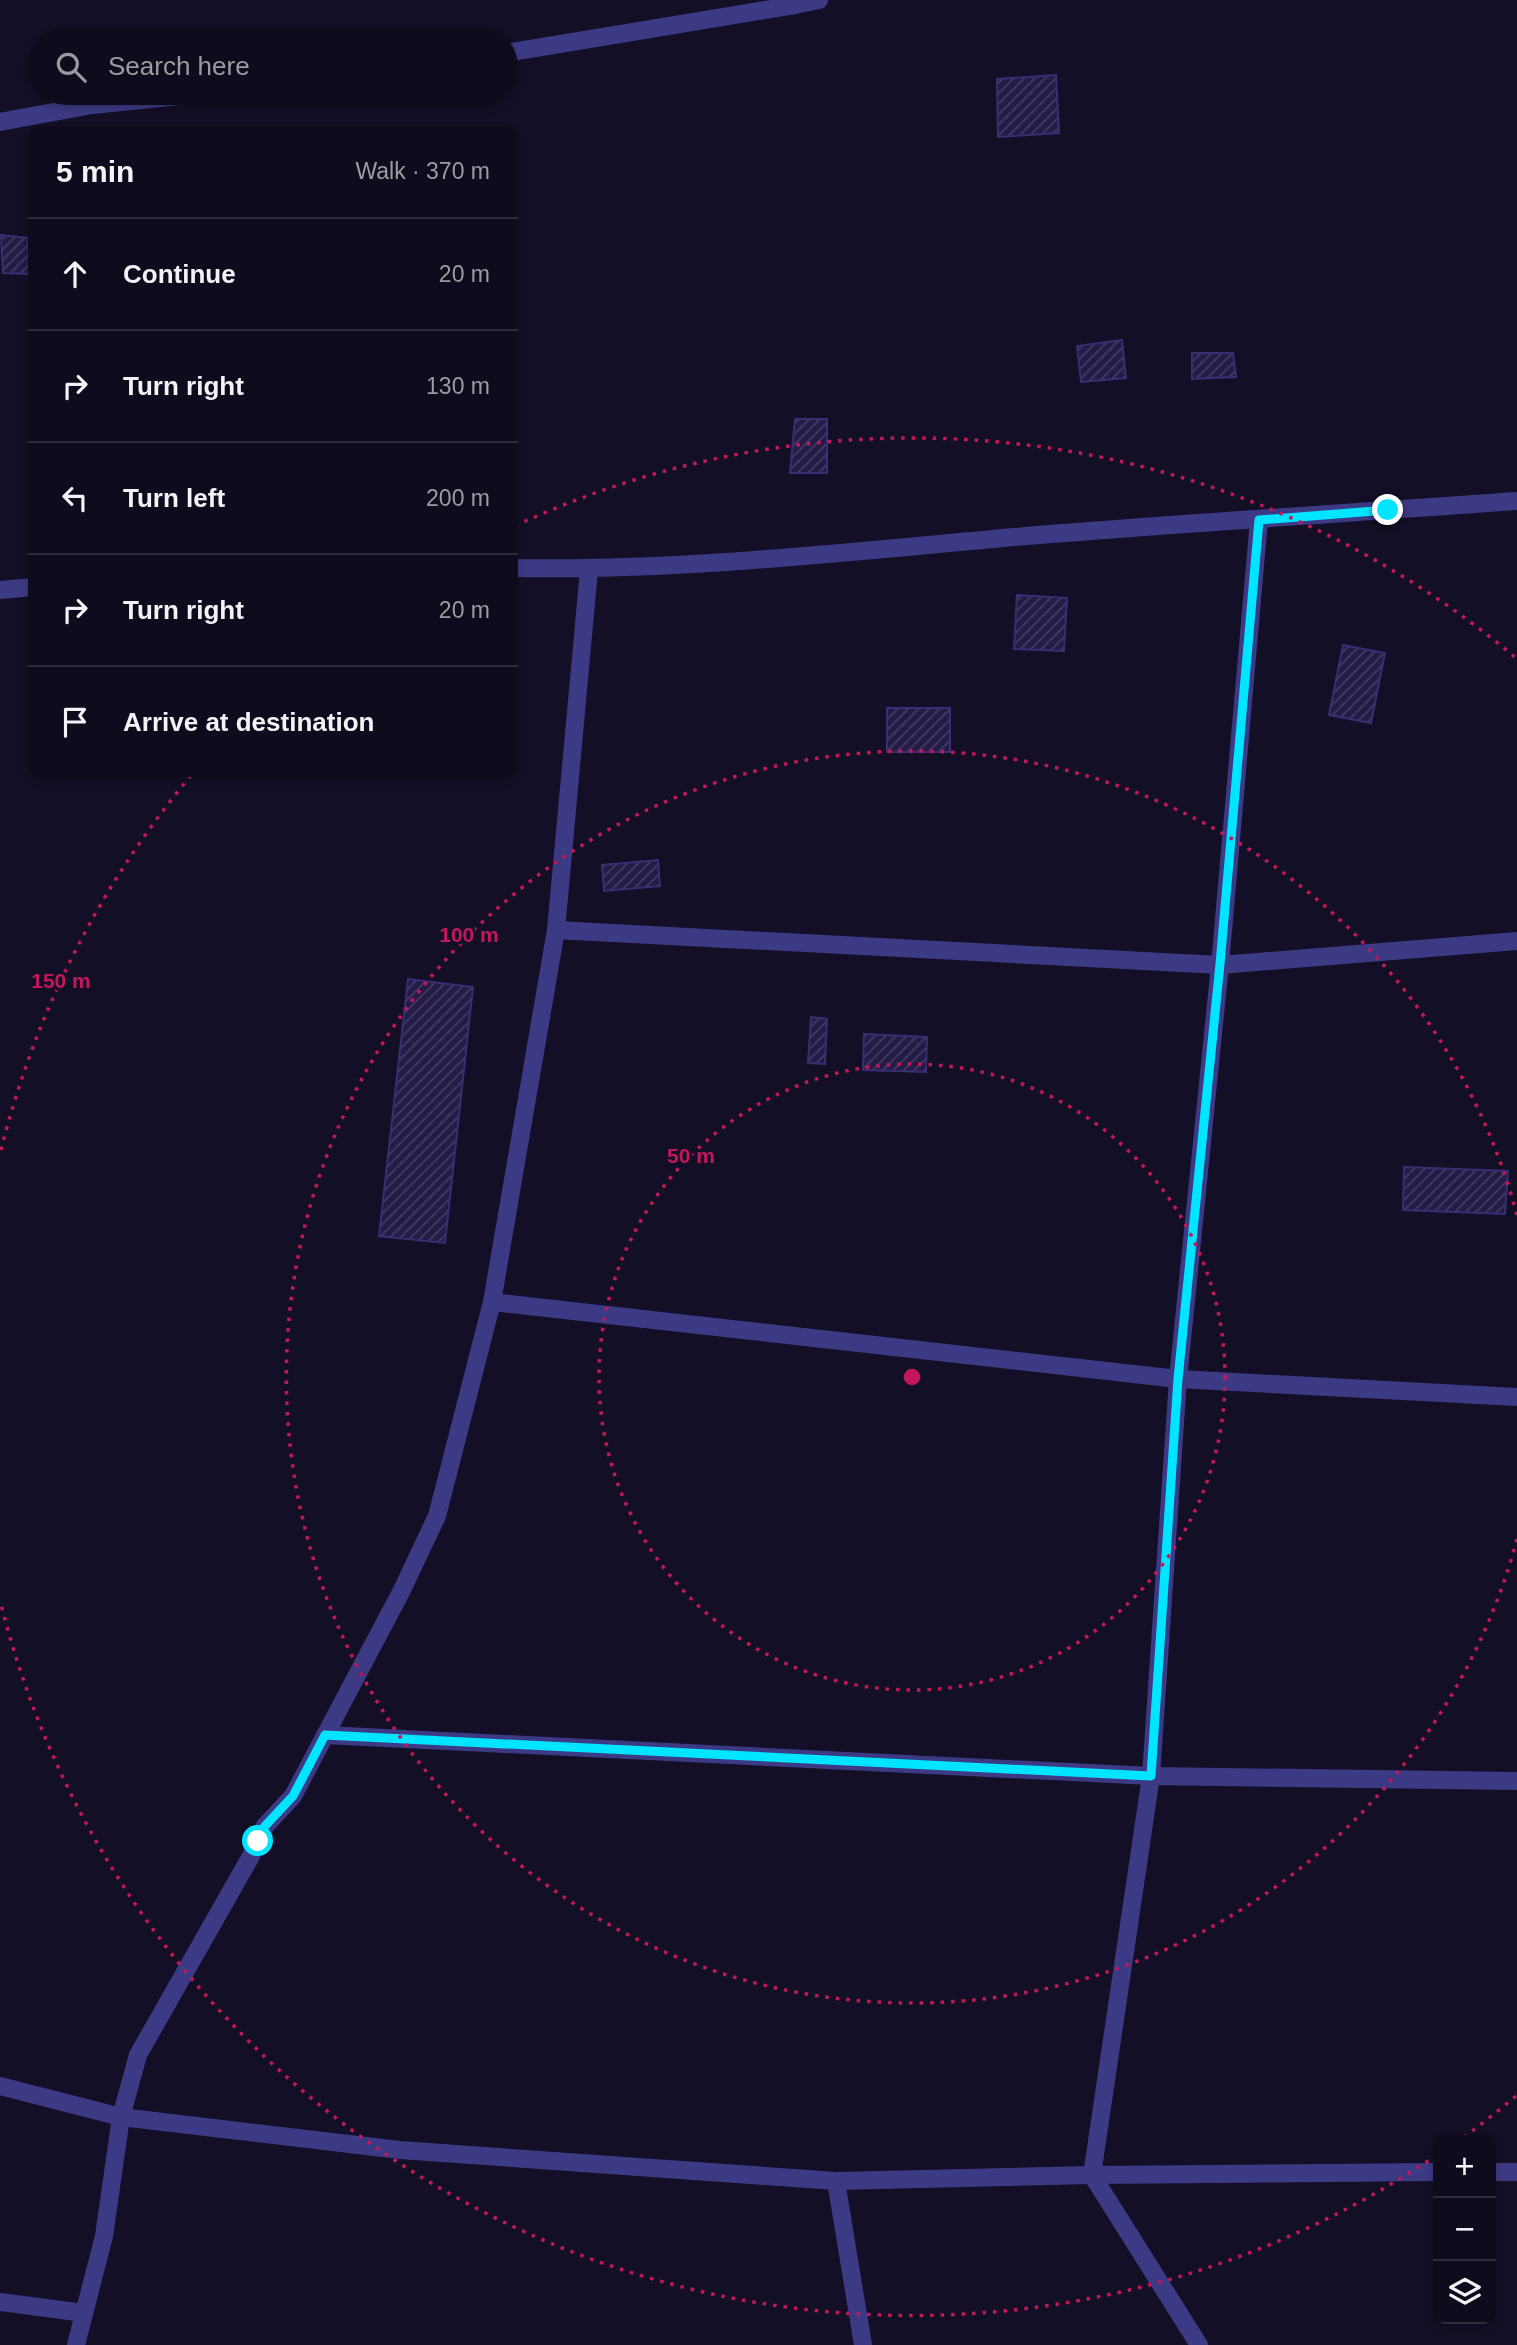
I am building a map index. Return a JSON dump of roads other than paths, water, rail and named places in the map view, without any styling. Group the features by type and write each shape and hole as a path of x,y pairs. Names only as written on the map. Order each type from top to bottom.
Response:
{"street":[{"path":"518,52 795,2 819,0"},
{"path":"0,122 92,105"},
{"path":"518,568 589,570 842,553 1017,537 1517,501"},
{"path":"1199,2345 1092,2175 1151,1776 1178,1379 1220,964 1259,520"},
{"path":"76,2345 104,2236 121,2117 138,2055 191,1964 265,1826 293,1796 401,1592 437,1517 492,1302 556,930 589,570"},
{"path":"0,590 28,587"},
{"path":"556,930 1220,964 1517,941"},
{"path":"492,1302 1178,1379 1517,1397"},
{"path":"325,1735 1151,1776 1517,1781"},
{"path":"0,2086 121,2117 400,2150 836,2181 1092,2175 1433,2172"},
{"path":"1496,2172 1517,2172"},
{"path":"836,2181 863,2345"},
{"path":"0,2302 84,2313"}]}
